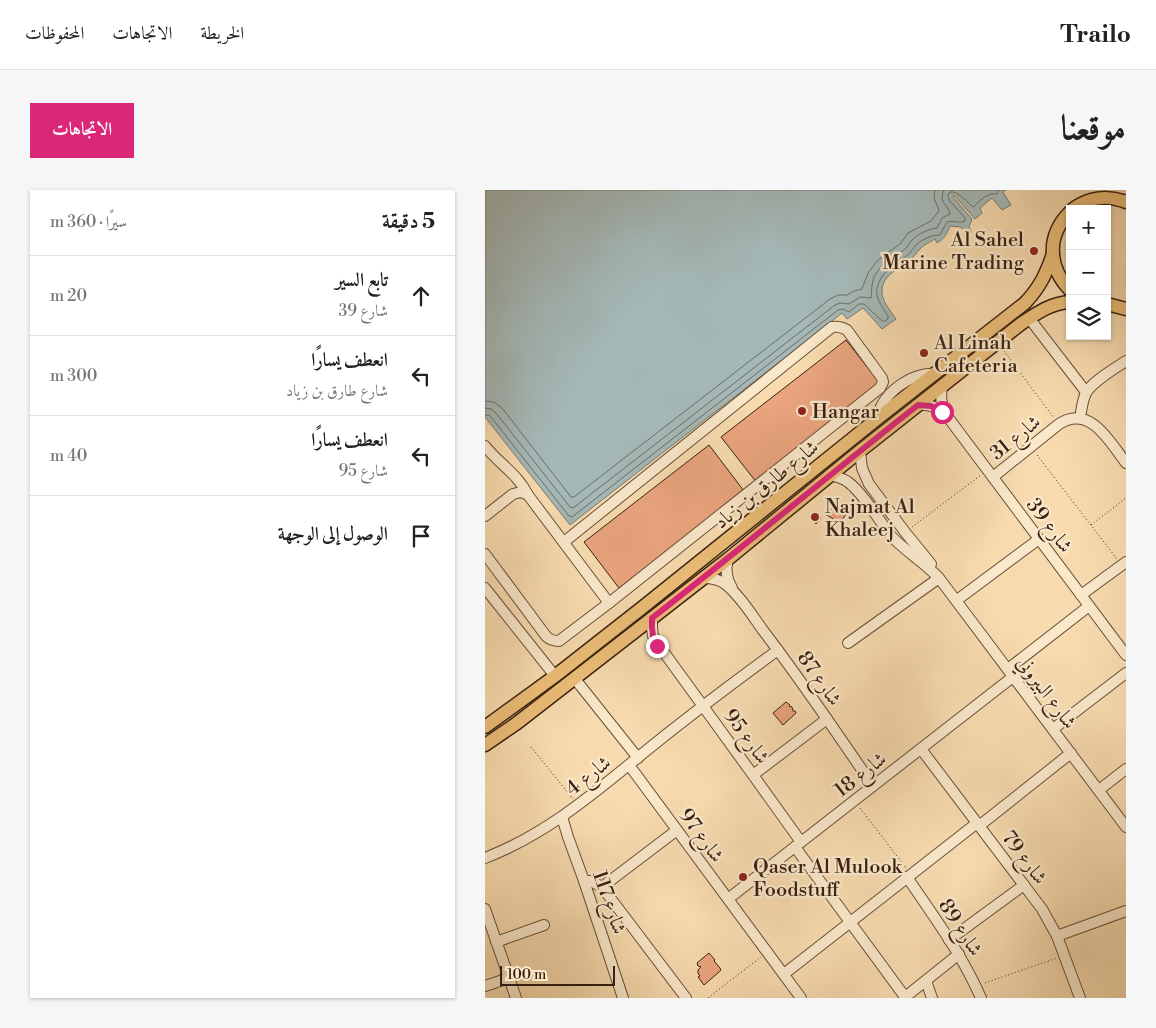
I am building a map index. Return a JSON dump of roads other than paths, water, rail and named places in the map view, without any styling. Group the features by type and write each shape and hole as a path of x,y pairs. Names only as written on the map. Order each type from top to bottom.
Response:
{"main road":[{"path":"1079,205 1093,199 1101,198 1124,200"},
{"path":"1066,217 1058,227 1053,254 1059,277 1066,285"},
{"name":"شارع طارق بن زياد","path":"485,727 555,676 643,607 878,418 1025,303 1043,280 1053,254"},
{"path":"1111,303 1126,299"},
{"name":"شارع طارق بن زياد","path":"485,745 633,633 1029,318 1052,306 1066,303"},
{"path":"1111,305 1126,309"},
{"path":"643,607 652,618"}],"street":[{"path":"1029,318 1086,392"},
{"path":"485,554 549,640 559,641 880,388 883,378 847,330 843,327 832,327 564,542"},
{"path":"1081,412 1086,392 1095,383 1126,361"},
{"name":"شارع 39","path":"942,386 941,399 947,416 1126,655"},
{"name":"شارع 39","path":"918,405 937,408 947,416"},
{"name":"شارع 31","path":"990,474 1031,447 1068,415 1081,412 1090,415 1102,431"},
{"name":"شارع 31","path":"1059,424 1069,419 1081,419 1092,423 1102,431 1125,460"},
{"path":"485,446 519,480 609,603"},
{"name":"شارع البيروني","path":"860,451 862,468 869,484 926,557 939,578"},
{"name":"شارع البيروني","path":"830,475 840,478 857,490 896,542 939,578 1126,827"},
{"path":"485,516 513,494 521,492 529,495"},
{"path":"957,600 1039,539"},
{"name":"شارع 87","path":"728,558 728,582 873,786"},
{"path":"1081,595 1124,564"},
{"name":"شارع 87","path":"703,578 721,581 735,593"},
{"path":"848,643 939,578"},
{"path":"486,592 555,676"},
{"name":"شارع 18","path":"728,899 921,749 1089,606"},
{"name":"شارع 95","path":"652,618 653,636 753,775 850,922"},
{"name":"شارع 95","path":"633,633 648,638 663,651"},
{"name":"شارع 4","path":"485,858 525,840 562,817 703,705 778,650"},
{"path":"1053,729 1126,673"},
{"path":"575,678 638,758"},
{"path":"753,775 827,719"},
{"name":"شارع 79","path":"921,749 1042,909 1057,936 1080,998"},
{"path":"784,974 1071,753"},
{"name":"شارع 97","path":"629,765 801,998"},
{"path":"1099,790 1126,769"},
{"name":"شارع 117","path":"562,817 623,998"},
{"path":"602,887 677,830"},
{"name":"شارع 89","path":"909,876 959,954 981,998"},
{"path":"584,881 591,881 602,887 686,998"},
{"path":"949,940 1024,885"},
{"path":"485,909 516,998"},
{"path":"1057,936 1126,911"},
{"path":"850,922 904,998 959,954"},
{"path":"497,942 544,925"},
{"path":"485,986 509,978"},
{"path":"926,981 932,998"}],"water":[{"path":"485,190 1006,190 1003,192 1011,205 1002,210 992,198 980,208 982,213 975,219 954,195 953,197 972,219 969,227 971,231 969,235 961,227 950,226 942,240 937,243 935,239 925,245 886,279 883,284 882,294 886,305 896,319 882,329 863,308 847,319 842,313 570,525 485,417"}],"place":[{"name":"Al Sahel Marine Trading","path":"1034,251"},
{"name":"Al Linah Cafeteria","path":"924,353"},
{"name":"Hangar","path":"802,411"},
{"name":"Najmat Al Khaleej","path":"815,517"},
{"name":"Qaser Al Mulook Foodstuff","path":"743,877"}]}
